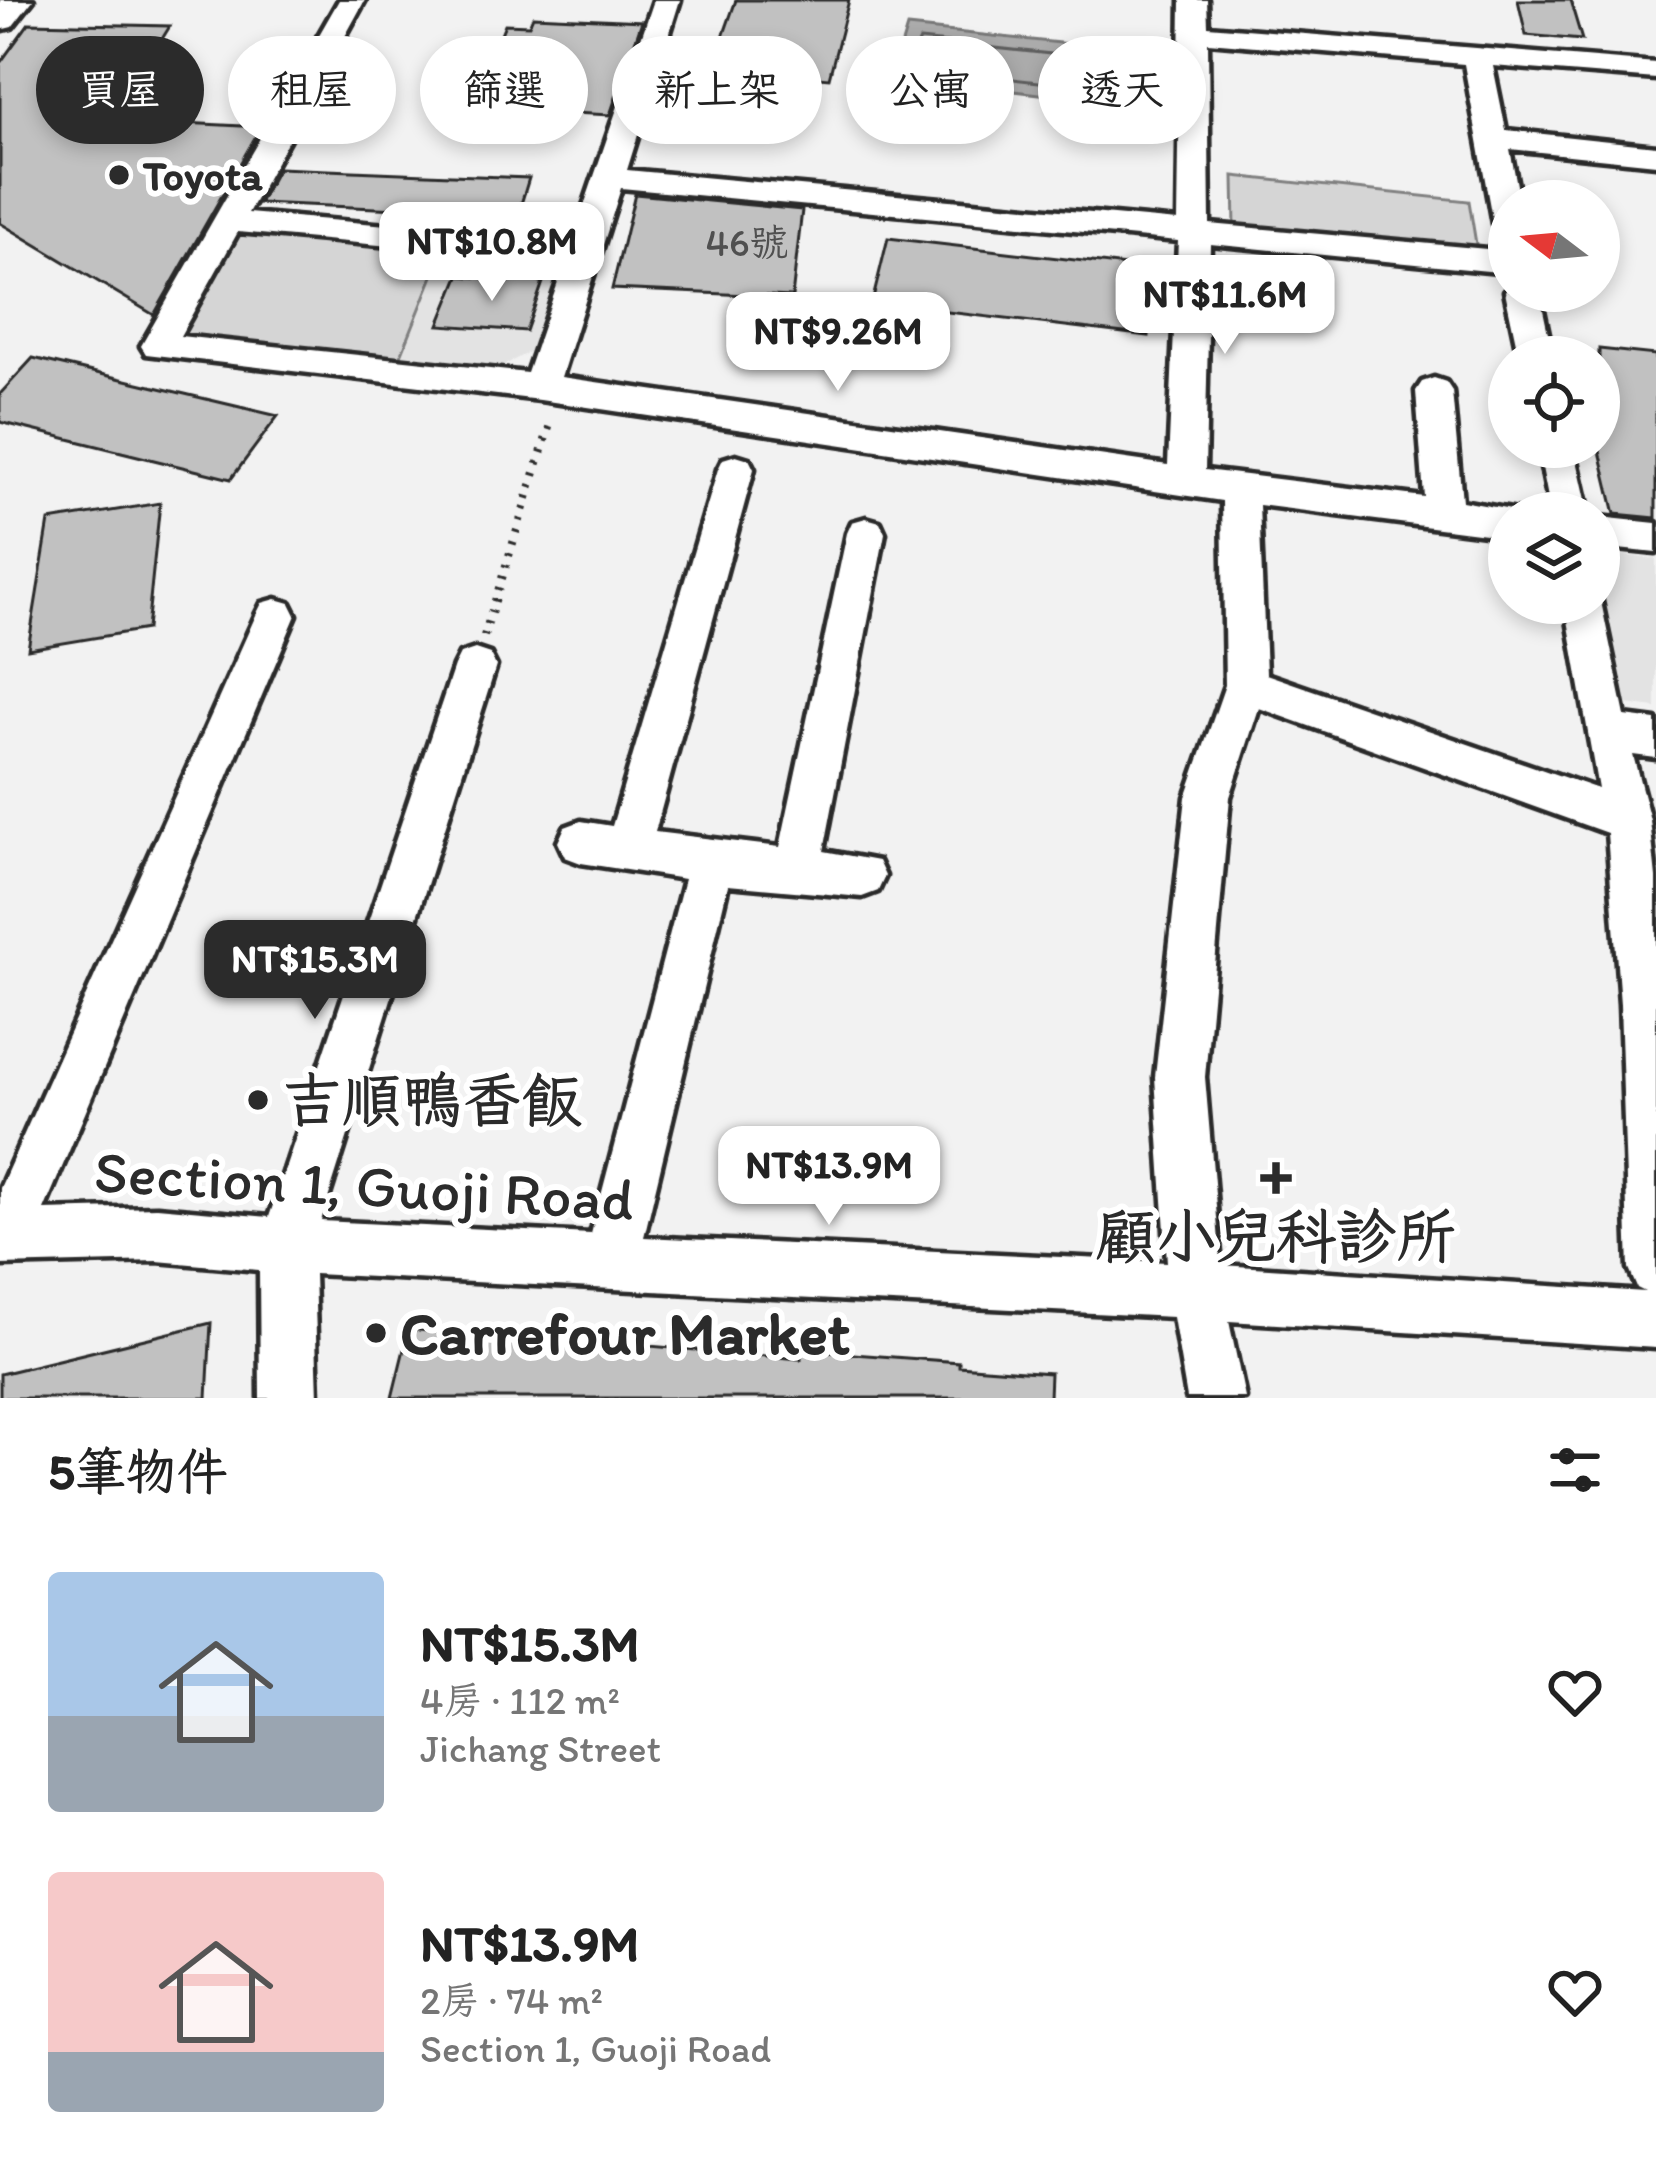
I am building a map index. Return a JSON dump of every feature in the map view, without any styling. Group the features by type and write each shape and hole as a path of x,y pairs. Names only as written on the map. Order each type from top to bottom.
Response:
{"main road":[{"path":"0,20 16,0"}],"street":[{"path":"352,0 158,346 551,388 1186,482 1488,520"},
{"path":"551,388 586,253 667,0"},
{"path":"1186,482 1194,230 1194,0"},
{"path":"1195,33 1656,71"},
{"path":"1477,56 1501,180"},
{"path":"1493,138 1656,155"},
{"path":"612,178 1488,260"},
{"path":"227,221 586,253"},
{"path":"1434,391 1444,515"},
{"path":"627,850 736,469"},
{"path":"1216,1398 1196,1291 1180,1077 1208,796 1246,685 1240,488"},
{"path":"799,870 866,533"},
{"path":"1620,534 1656,538"},
{"path":"3,1238 276,615"},
{"path":"1588,624 1606,732 1628,820 1644,1004 1656,1269"},
{"path":"290,1398 286,1246 475,666"},
{"path":"1246,685 1628,820"},
{"path":"1606,732 1656,739"},
{"path":"581,842 711,862 862,876"},
{"path":"610,1262 711,862"},
{"name":"Section 1, Guoji Road","path":"3,1238 157,1234 286,1246 1196,1291 1656,1320"}],"path":[{"path":"475,666 551,388"}],"shaded area":[{"path":"1234,176 1469,201 1478,256 1235,229"},
{"path":"231,234 443,251 400,358 180,343"},
{"path":"443,251 586,253 538,347 499,368 400,358"},
{"path":"1620,555 1656,559 1656,708 1627,704 1608,624 1620,624"}],"water":[{"path":"907,27 993,36 904,36"},
{"path":"1014,38 1038,41 1038,94 1014,91"}],"building":[{"path":"736,0 849,0 829,78 822,77 822,36 723,36"},
{"path":"1518,0 1570,0 1582,40 1526,35"},
{"path":"533,16 642,21 637,36 612,36 610,115 588,114 588,36 500,36 505,24 529,25"},
{"name":"Toyota","path":"29,23 170,26 164,36 36,36 36,144 204,144 204,124 228,125 228,144 251,144 154,315 0,223 0,63"},
{"path":"278,168 529,178 518,214 259,203"},
{"path":"635,194 802,210 792,297 612,289"},
{"path":"888,238 1152,269 1149,336 872,303"},
{"path":"459,276 543,282 526,331 439,325"},
{"path":"1620,351 1656,355 1656,518 1620,514 1620,492 1610,492 1604,468 1620,468"},
{"path":"33,358 278,416 231,479 0,422 0,394"},
{"path":"160,503 147,629 28,649 49,521"},
{"path":"211,1323 207,1398 0,1398 0,1374"},
{"path":"409,1329 579,1347 580,1340 801,1359 801,1350 959,1362 959,1366 1050,1373 1049,1398 392,1398"}],"place":[{"name":"Toyota","path":"119,175"},
{"name":"吉順鴨香飯","path":"258,1100"},
{"name":"顧小兒科診所","path":"1276,1178"},
{"name":"Carrefour Market","path":"376,1333"}]}
